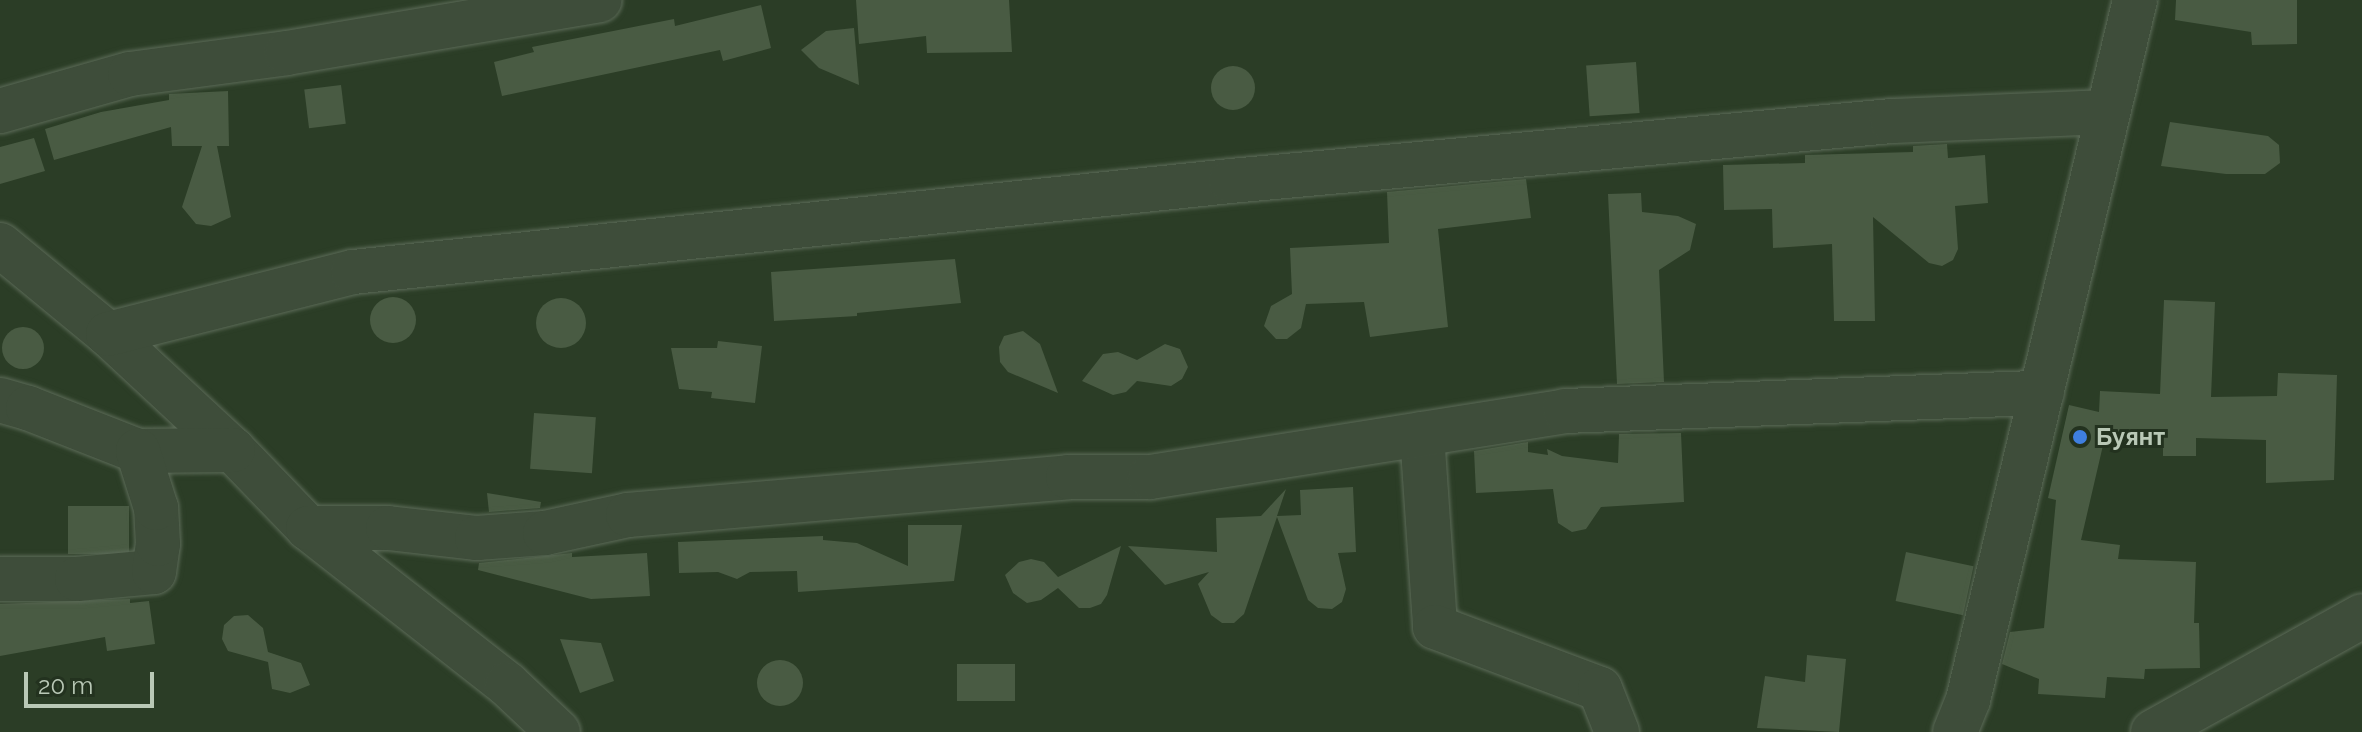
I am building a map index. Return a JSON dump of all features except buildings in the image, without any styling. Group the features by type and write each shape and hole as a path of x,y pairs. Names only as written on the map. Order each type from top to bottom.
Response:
{"street":[{"path":"0,111 130,74 287,53 600,0"},
{"path":"1955,732 1968,700 2135,0"},
{"path":"108,334 353,272 1310,173 1892,121 2108,112"},
{"path":"0,245 108,334 233,450 308,528 507,684 558,732"},
{"path":"308,528 388,528 477,538 531,534 628,515 1068,477 1150,477 1565,411 2042,393"},
{"path":"0,400 138,451 233,450"},
{"path":"1422,434 1435,627 1600,689 1617,732"},
{"path":"0,579 77,579 154,572 158,544 156,508 138,451"},
{"path":"2153,732 2362,616"}],"place":[{"name":"Буянт","path":"2080,437"}]}
